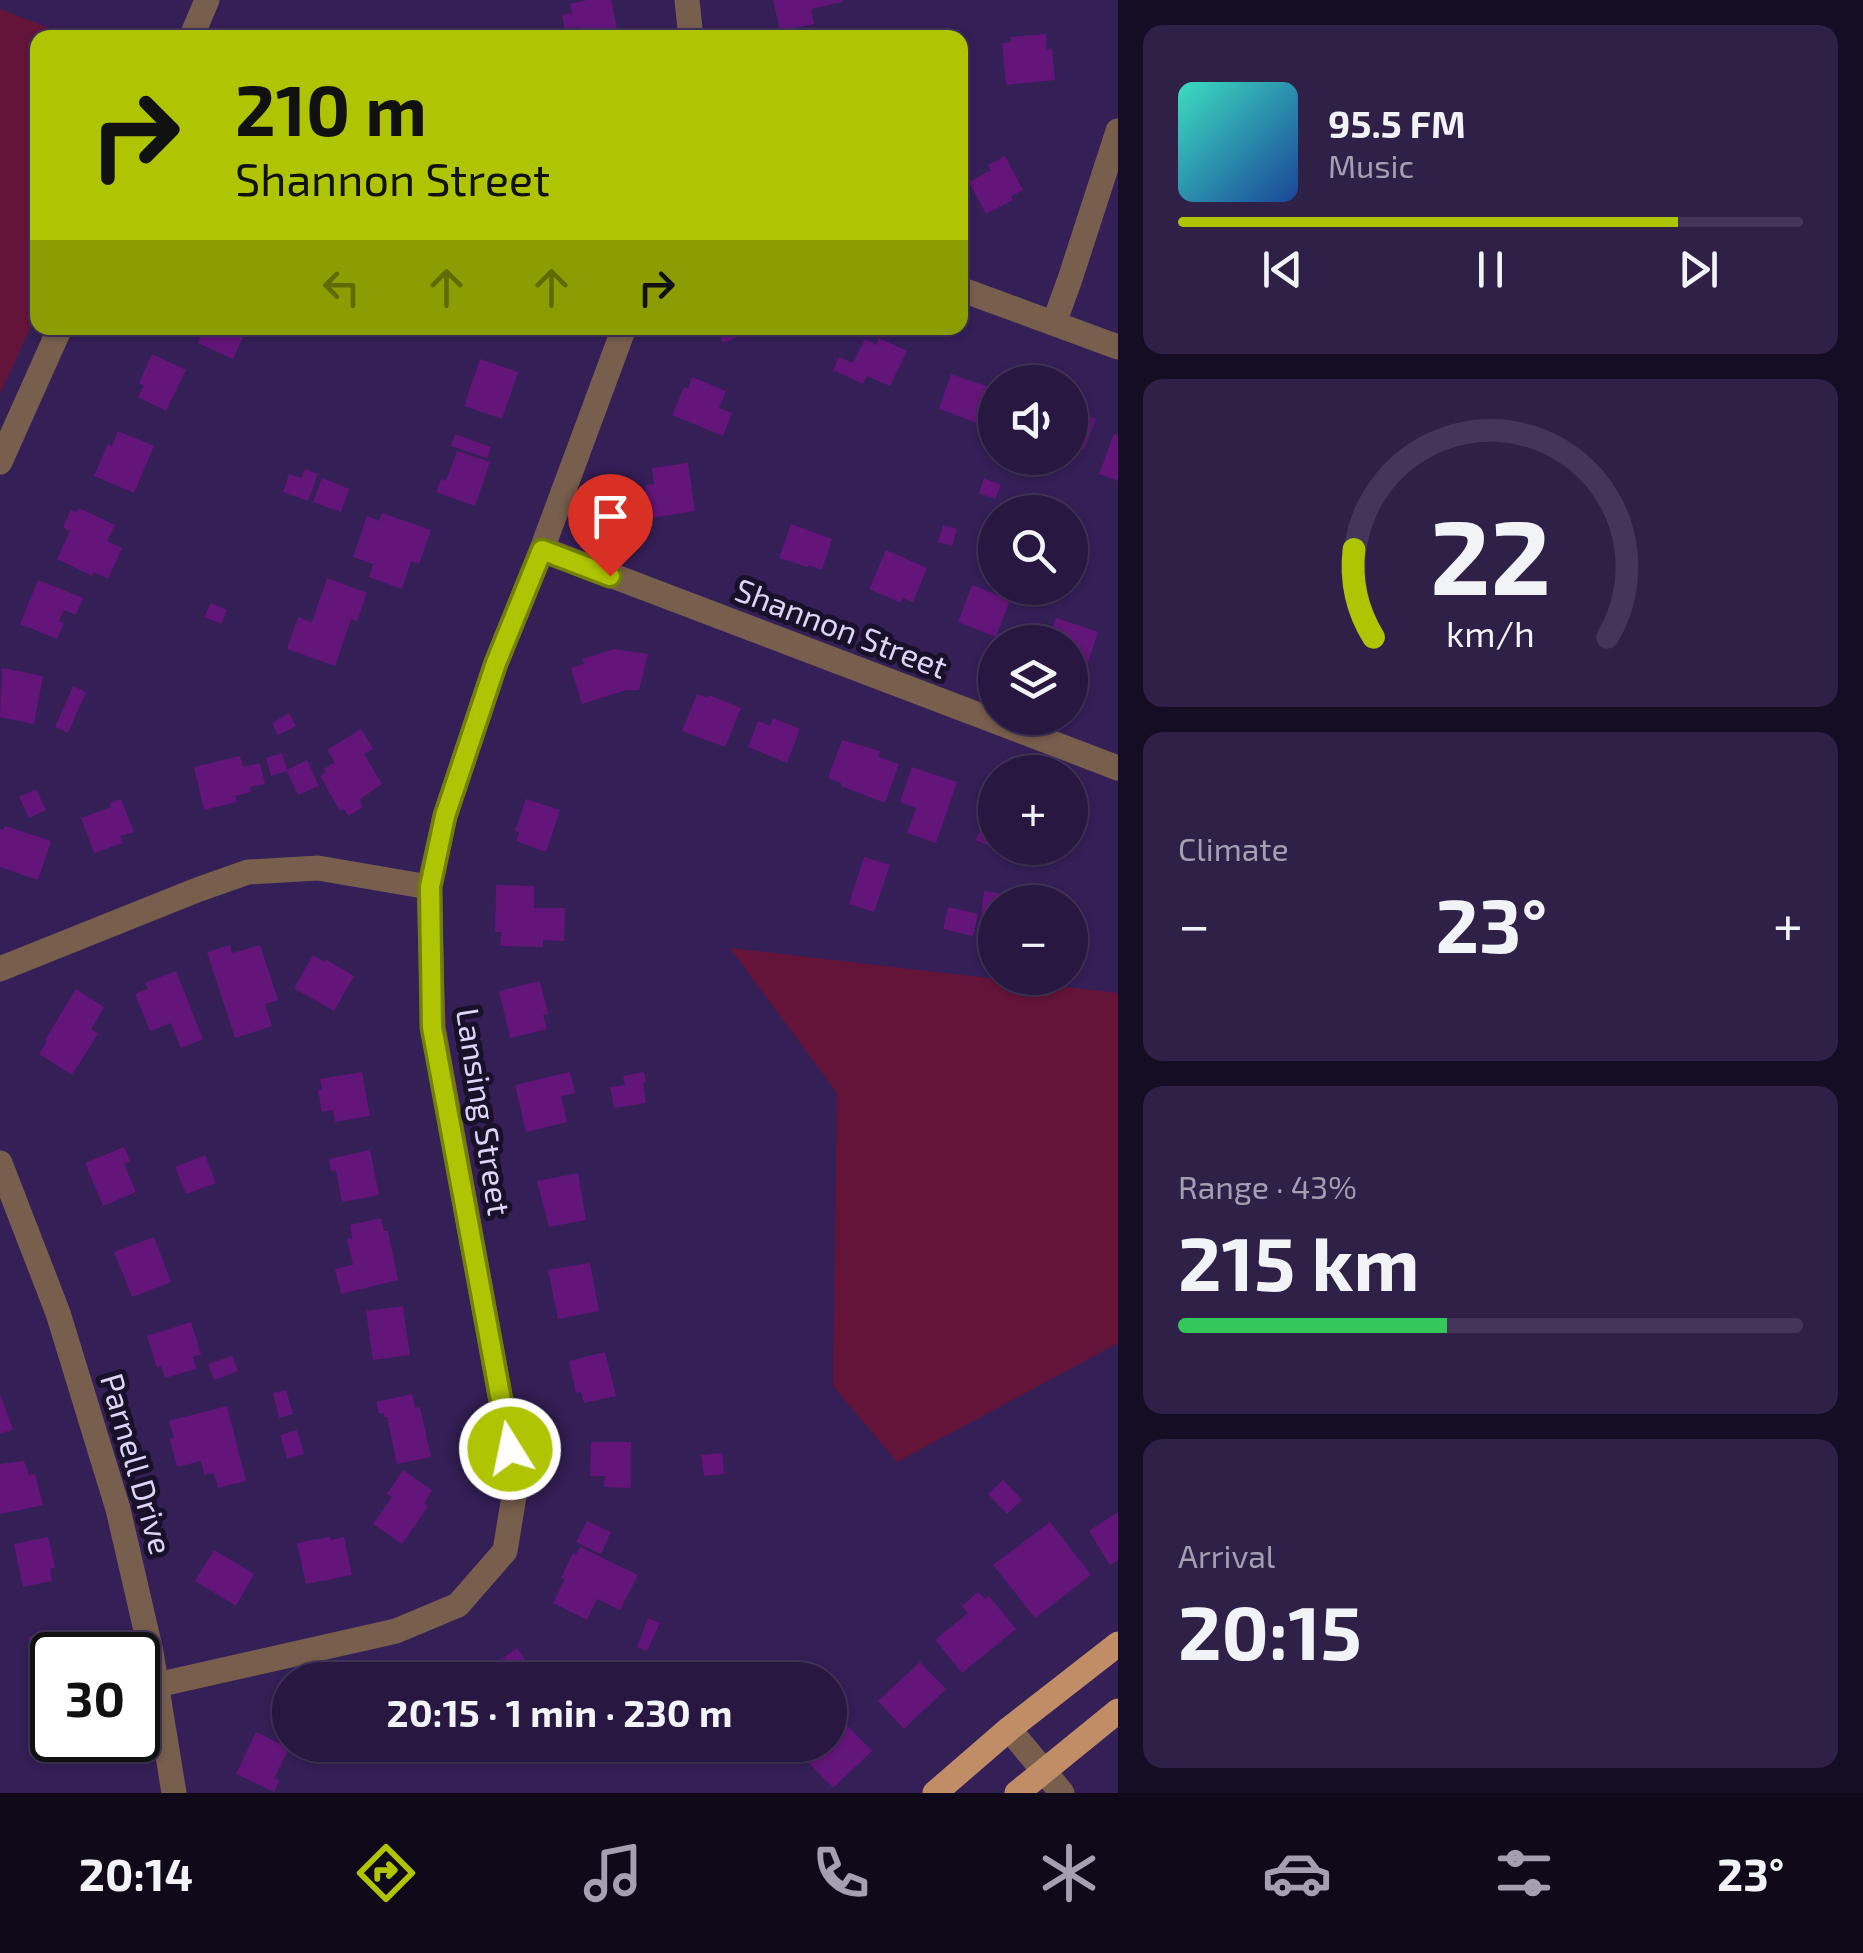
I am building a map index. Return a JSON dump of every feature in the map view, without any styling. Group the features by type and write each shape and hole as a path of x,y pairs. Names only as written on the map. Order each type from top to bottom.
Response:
{"main road":[{"path":"935,1793 1118,1644"},
{"path":"1017,1793 1118,1711"}],"street":[{"path":"194,30 207,0"},
{"path":"687,0 690,30"},
{"path":"1054,323 1118,131"},
{"path":"968,292 1118,347"},
{"path":"0,462 57,335"},
{"name":"Lansing Street","path":"160,1684 396,1631 458,1606 505,1551 516,1484 432,1027 430,887 445,816 496,663 621,335"},
{"name":"Shannon Street","path":"542,550 1118,768"},
{"path":"0,969 248,872 318,868 430,887"},
{"name":"Parnell Drive","path":"0,1162 58,1314 118,1508 145,1632"},
{"name":"Parnell Drive","path":"160,1704 174,1793"},
{"path":"1009,1729 1062,1793"}],"shaded area":[{"path":"0,9 55,30 30,30 30,328 0,394"},
{"path":"730,948 978,977 978,995 1088,995 1088,990 1118,993 1118,1343 897,1462 833,1386 837,1093"}],"building":[{"path":"611,0 617,30 565,30 562,15 572,13 570,4"},
{"path":"773,0 843,0 811,9 814,24 780,30"},
{"path":"1046,34 1047,50 1052,49 1055,80 1006,85 1002,43 1011,42 1011,37"},
{"path":"1005,156 1023,190 986,214 969,182 991,170 988,165"},
{"path":"244,335 233,359 198,343 201,336"},
{"path":"720,335 743,335 723,343"},
{"path":"879,338 907,351 890,386 867,376 863,384 833,370 839,357 853,363 865,339 876,345"},
{"path":"152,354 186,370 166,411 138,397 144,386 139,383"},
{"path":"480,359 518,372 502,419 464,406"},
{"path":"951,374 978,383 978,423 939,409"},
{"path":"692,377 726,391 719,408 732,413 723,436 672,415"},
{"path":"1088,416 1096,419 1088,440"},
{"path":"118,431 154,446 134,493 94,476"},
{"path":"455,434 491,447 487,458 451,446"},
{"path":"1114,434 1118,436 1118,481 1099,474"},
{"path":"457,451 490,462 475,506 436,492 441,479 446,481"},
{"path":"688,463 695,511 650,518 645,485 654,484 652,468"},
{"path":"305,469 318,474 308,501 283,492 289,474 301,478"},
{"path":"322,478 349,489 341,512 313,502"},
{"path":"984,478 1001,485 997,495 979,493"},
{"path":"79,508 115,525 107,541 122,548 108,579 94,572 92,576 57,559 70,531 63,527 71,510 77,512"},
{"path":"382,513 431,530 419,564 411,561 402,589 369,577 373,564 353,557 367,516 379,521"},
{"path":"791,524 832,539 822,570 779,558"},
{"path":"943,525 957,529 952,546 938,542"},
{"path":"886,550 927,568 913,602 903,598 901,603 869,589"},
{"path":"327,578 367,593 357,621 351,619 335,666 287,649 298,617 312,622"},
{"path":"38,580 83,598 76,615 64,610 59,621 64,623 57,639 20,624"},
{"path":"972,585 978,587 978,605 1008,605 1001,625 978,625 978,630 958,622"},
{"path":"211,603 227,610 221,624 204,617"},
{"path":"1056,618 1077,625 1054,625"},
{"path":"1088,629 1098,632 1088,663"},
{"path":"614,649 648,654 639,690 626,690 582,704 571,668 584,664 582,659"},
{"path":"2,668 43,676 34,724 0,717"},
{"path":"73,686 86,692 68,733 55,727"},
{"path":"697,694 741,708 725,747 682,731"},
{"path":"289,713 296,726 278,735 272,723"},
{"path":"773,718 800,729 787,763 748,747 758,721 770,726"},
{"path":"361,729 373,749 364,754 382,784 359,800 363,807 348,816 344,809 340,811 320,776 335,762 327,750"},
{"path":"842,740 880,751 878,757 899,764 885,803 828,778"},
{"path":"282,753 287,770 307,760 319,786 298,795 287,771 271,776 266,758"},
{"path":"240,756 243,767 260,763 265,784 235,796 237,802 204,810 194,767"},
{"path":"912,767 957,782 936,843 907,833 916,808 900,802"},
{"path":"36,789 46,810 29,818 19,797"},
{"path":"121,799 134,832 120,836 123,843 94,853 81,818"},
{"path":"526,799 560,810 546,852 516,841 519,832 515,831"},
{"path":"5,826 51,841 38,880 0,867 0,829"},
{"path":"864,857 890,865 874,912 849,904"},
{"path":"496,885 534,886 534,908 565,908 564,941 543,940 543,947 500,946 501,932 495,932"},
{"path":"948,907 978,914 973,936 943,929"},
{"path":"230,945 232,953 260,945 278,1000 265,1004 272,1026 235,1038 207,952"},
{"path":"313,955 354,976 334,1011 294,988"},
{"path":"176,971 203,1039 181,1048 171,1023 150,1031 135,994 148,989 145,983"},
{"path":"540,981 548,1014 543,1015 547,1029 510,1038 499,991"},
{"path":"76,989 104,1007 91,1029 98,1034 72,1075 39,1054"},
{"path":"362,1072 370,1116 335,1122 333,1110 322,1112 320,1079"},
{"path":"570,1072 575,1093 561,1096 567,1122 526,1132 515,1085"},
{"path":"644,1072 646,1103 614,1108 610,1087 625,1085 623,1076"},
{"path":"124,1147 130,1161 124,1164 136,1192 103,1206 85,1163"},
{"path":"370,1150 379,1195 342,1202 336,1170 331,1171 329,1159"},
{"path":"205,1155 216,1183 186,1194 175,1167"},
{"path":"578,1173 586,1220 549,1227 537,1181"},
{"path":"381,1218 384,1231 388,1231 398,1280 341,1294 335,1269 353,1265 347,1239 352,1238 350,1225"},
{"path":"154,1237 171,1282 132,1297 114,1252"},
{"path":"590,1263 599,1311 558,1319 548,1270"},
{"path":"403,1306 410,1355 373,1360 366,1311"},
{"path":"191,1322 201,1354 193,1357 196,1369 165,1378 161,1366 157,1368 147,1336"},
{"path":"605,1352 616,1396 584,1403 581,1392 576,1393 569,1361"},
{"path":"232,1356 238,1371 214,1380 208,1364"},
{"path":"286,1390 293,1414 279,1418 273,1393"},
{"path":"0,1394 13,1429 0,1434"},
{"path":"412,1394 415,1408 420,1407 431,1457 397,1464 387,1417 379,1414 376,1402"},
{"path":"227,1406 246,1481 218,1488 214,1473 204,1475 201,1461 177,1467 169,1421"},
{"path":"297,1430 304,1454 287,1459 280,1435"},
{"path":"591,1442 631,1442 631,1488 604,1487 605,1476 590,1476"},
{"path":"722,1453 724,1474 704,1476 701,1455"},
{"path":"24,1461 29,1475 35,1474 43,1505 0,1514 0,1464"},
{"path":"403,1470 432,1490 424,1503 428,1506 402,1544 373,1524 392,1497 387,1494"},
{"path":"1003,1480 1022,1500 1007,1514 988,1494"},
{"path":"1118,1512 1118,1560 1110,1565 1089,1531"},
{"path":"587,1521 611,1532 601,1554 576,1542"},
{"path":"1050,1522 1091,1575 1035,1618 993,1565"},
{"path":"48,1537 55,1567 50,1569 52,1581 23,1587 14,1544"},
{"path":"344,1537 352,1575 306,1584 297,1543"},
{"path":"580,1547 638,1575 620,1610 597,1599 587,1620 553,1603 573,1553 576,1555"},
{"path":"214,1550 254,1574 236,1606 195,1581"},
{"path":"978,1592 985,1599 989,1596 1016,1629 962,1673 935,1640 968,1613 962,1606"},
{"path":"648,1618 660,1623 647,1651 637,1647"},
{"path":"517,1648 527,1662 498,1662"},
{"path":"920,1662 946,1689 904,1729 878,1701"},
{"path":"847,1725 872,1751 833,1788 808,1762 847,1762"},
{"path":"256,1732 272,1740 272,1762 282,1762 274,1778 279,1781 274,1792 236,1774"}],"route":[{"path":"510,1449 432,1027 430,887 445,816 496,663 542,550 610,576"}]}
